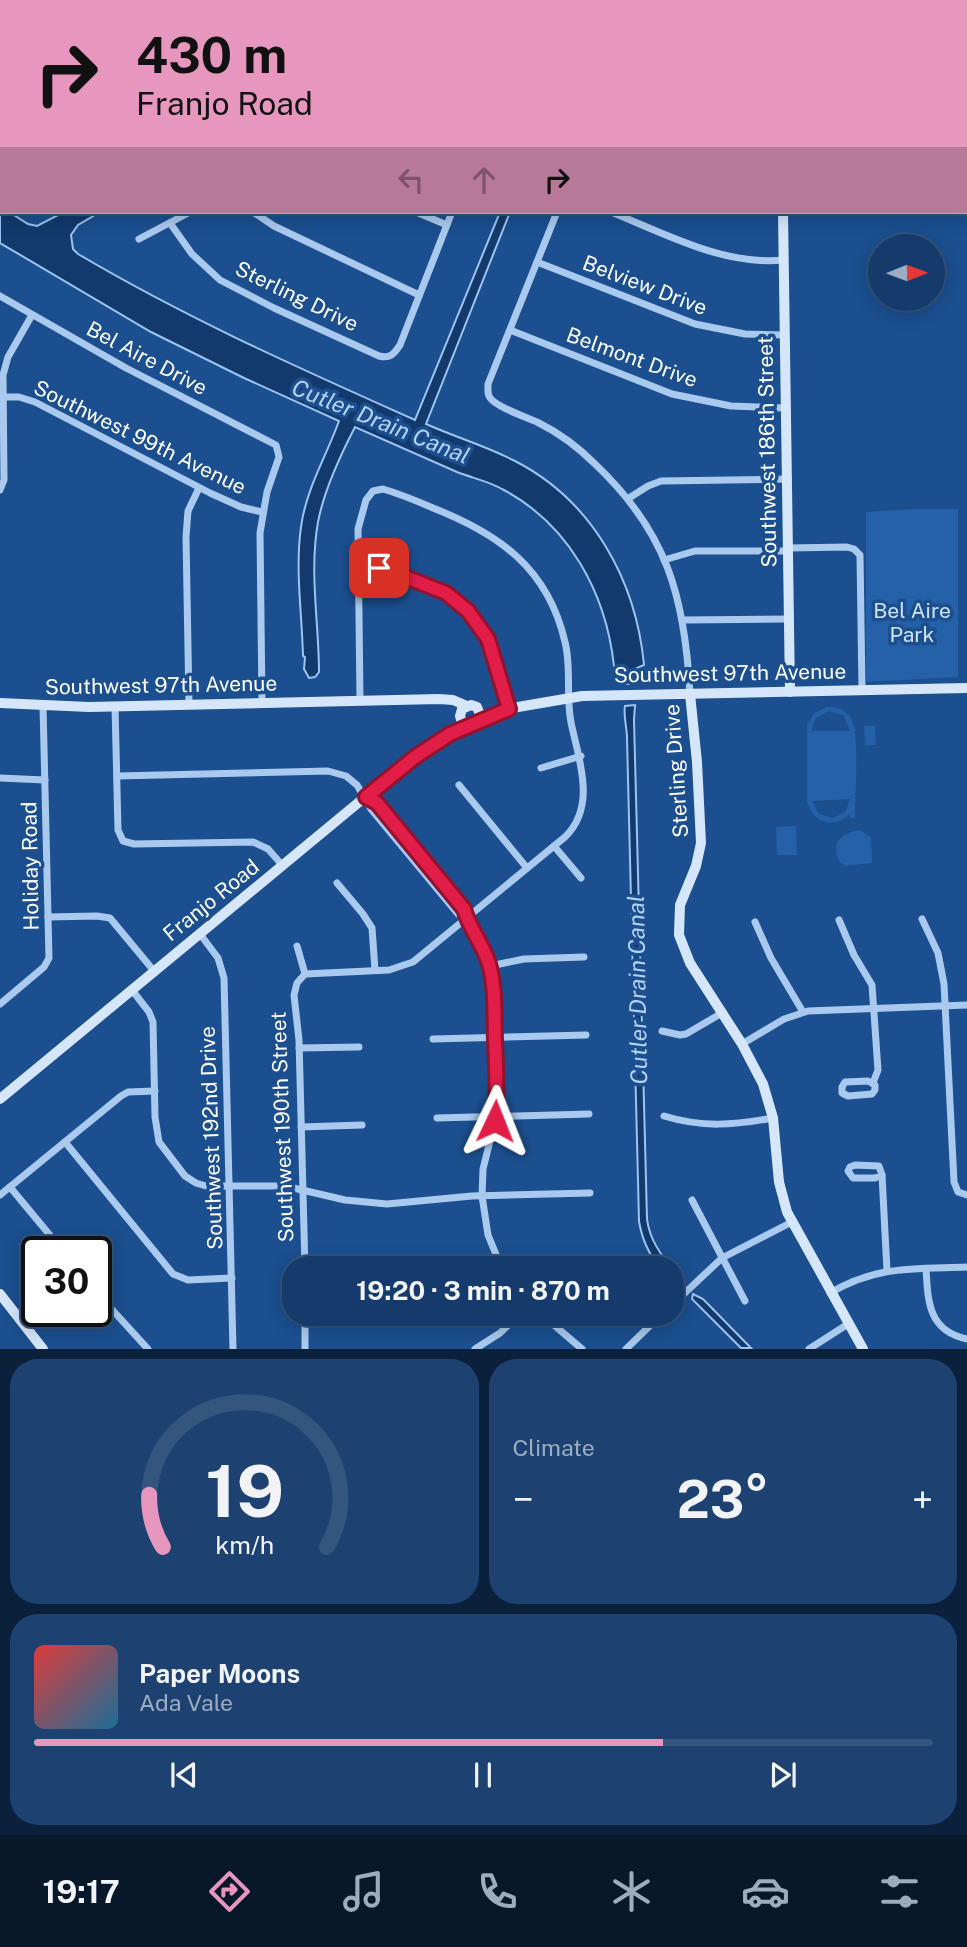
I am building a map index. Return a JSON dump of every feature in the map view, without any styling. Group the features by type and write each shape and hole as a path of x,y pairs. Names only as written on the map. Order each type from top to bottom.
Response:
{"street":[{"path":"139,239 186,214"},
{"path":"256,214 274,226 419,295 451,214"},
{"path":"421,214 447,225"},
{"path":"510,330 556,214"},
{"path":"616,214 713,252 753,260 784,260"},
{"name":"Southwest 186th Street","path":"783,214 790,692"},
{"name":"Sterling Drive","path":"170,222 191,254 225,283 381,357 390,356 400,345 419,295"},
{"name":"Belview Drive","path":"537,262 695,324 745,334 785,335"},
{"name":"Bel Aire Drive","path":"0,296 151,381 270,440 278,448 279,457 262,512"},
{"path":"0,490 4,480 2,378 7,359 32,315"},
{"name":"Sterling Drive","path":"510,330 488,384 489,395 495,403 542,425 587,456 629,498 664,560 684,620 698,775 701,844 696,866 680,905 678,929 685,955 742,1044 763,1084 773,1118 779,1182 792,1222 863,1349"},
{"name":"Belmont Drive","path":"510,330 672,394 731,406 786,408"},
{"name":"Southwest 99th Avenue","path":"2,397 35,401 199,488 236,505 262,512"},
{"path":"629,498 661,481 788,479"},
{"path":"189,704 186,531 190,506 199,488"},
{"path":"297,946 305,974 395,969 409,964 572,830 582,808 581,756 571,723 567,653 563,632 548,596 528,566 500,541 475,526 395,493 378,489 369,496 358,529 360,701"},
{"path":"262,512 259,554 262,702"},
{"path":"664,560 682,553 699,551 847,547 859,553 862,690"},
{"path":"357,568 393,572 446,593 464,606 488,639 509,709"},
{"path":"684,620 789,618"},
{"name":"Southwest 97th Avenue","path":"467,717 569,697 967,688"},
{"name":"Southwest 97th Avenue","path":"0,703 115,706 439,699 449,701 467,717 481,717 479,710 497,713"},
{"name":"Holiday Road","path":"0,1004 47,963 49,956 43,706"},
{"path":"115,706 118,830 124,842 253,842 268,849 283,866"},
{"name":"Franjo Road","path":"0,1098 415,757 450,734 453,727 467,717"},
{"path":"541,768 581,756"},
{"path":"117,776 334,772 352,781 366,797 371,809 458,914 467,918 480,940 490,966 494,993 495,1116 483,1169 482,1196 485,1225 496,1256"},
{"path":"0,778 45,780"},
{"path":"459,785 527,868"},
{"path":"554,846 581,878"},
{"path":"337,883 372,928 375,970"},
{"path":"48,917 110,918 155,971"},
{"path":"922,919 941,963 946,1006 954,1186 958,1192 967,1195"},
{"path":"839,920 855,956 870,980 875,1009 878,1070 873,1083"},
{"path":"755,922 771,958 803,1012"},
{"name":"Southwest 192nd Drive","path":"200,934 218,957 223,971 233,1349"},
{"path":"490,966 524,959 584,957"},
{"name":"Southwest 190th Street","path":"305,974 297,983 295,991 305,1256"},
{"path":"132,990 152,1020 156,1131 159,1142 170,1159 191,1181 206,1186 278,1185 345,1200 387,1204 482,1196 590,1194"},
{"path":"742,1044 784,1019 803,1012 967,1005"},
{"path":"662,1031 686,1034 722,1013"},
{"path":"433,1039 586,1035"},
{"path":"299,1048 359,1047"},
{"path":"0,1195 125,1094 155,1091"},
{"path":"437,1118 589,1114"},
{"path":"664,1116 680,1121 727,1126 773,1118"},
{"path":"301,1127 362,1125"},
{"path":"65,1142 173,1274 188,1280 232,1278"},
{"path":"882,1175 887,1271"},
{"path":"10,1187 51,1236"},
{"path":"692,1200 745,1301"},
{"path":"684,1293 722,1258 792,1222"},
{"path":"830,1293 864,1275 887,1271 967,1267"},
{"path":"926,1269 930,1308 936,1321 947,1331 967,1339"},
{"path":"0,1294 41,1349"},
{"path":"0,1303 41,1349"},
{"path":"112,1311 148,1349"},
{"path":"809,1349 848,1324"},
{"path":"305,1326 305,1349"},
{"path":"475,1349 507,1326"},
{"path":"555,1326 582,1349"},
{"path":"626,1349 650,1326"}],"green space":[{"name":"Bel Aire Park","path":"958,509 958,677 866,682 866,512"},
{"path":"827,707 835,707 846,712 853,723 856,755 855,818 850,818 850,814 837,821 824,821 814,814 807,801 807,725 814,713","holes":["829,711 844,716 850,731 811,731 816,718","850,799 846,811 833,818 819,814 812,801"]},
{"path":"864,726 875,726 876,745 865,745"},
{"path":"796,826 797,855 777,855 776,827"},
{"path":"860,830 871,837 872,863 846,866 837,856 836,845 847,833"}],"water":[{"name":"Cutler Drain Canal","path":"0,214 12,214 28,224 37,226 60,214 97,214 78,225 71,235 73,249 78,254 202,321 415,420 499,214 509,214 426,424 515,461 543,478 567,498 588,521 606,546 631,603 644,665 635,669 635,684 625,684 625,669 614,666 603,612 593,587 565,541 547,521 497,486 457,472 355,427 328,486 318,522 314,579 319,672 315,677 309,678 304,669 299,592 301,527 312,486 339,421 151,332 0,243"},
{"name":"Cutler Drain Canal","path":"635,705 647,1219 651,1236 663,1256 652,1256 644,1241 639,1221 625,706"},
{"path":"693,1294 703,1299 751,1348 741,1348 692,1299"}],"route":[{"path":"379,568 446,593 468,611 488,639 509,709 450,734 399,769 366,797 377,803 464,909 483,948 490,966 494,993 495,1121"}]}
